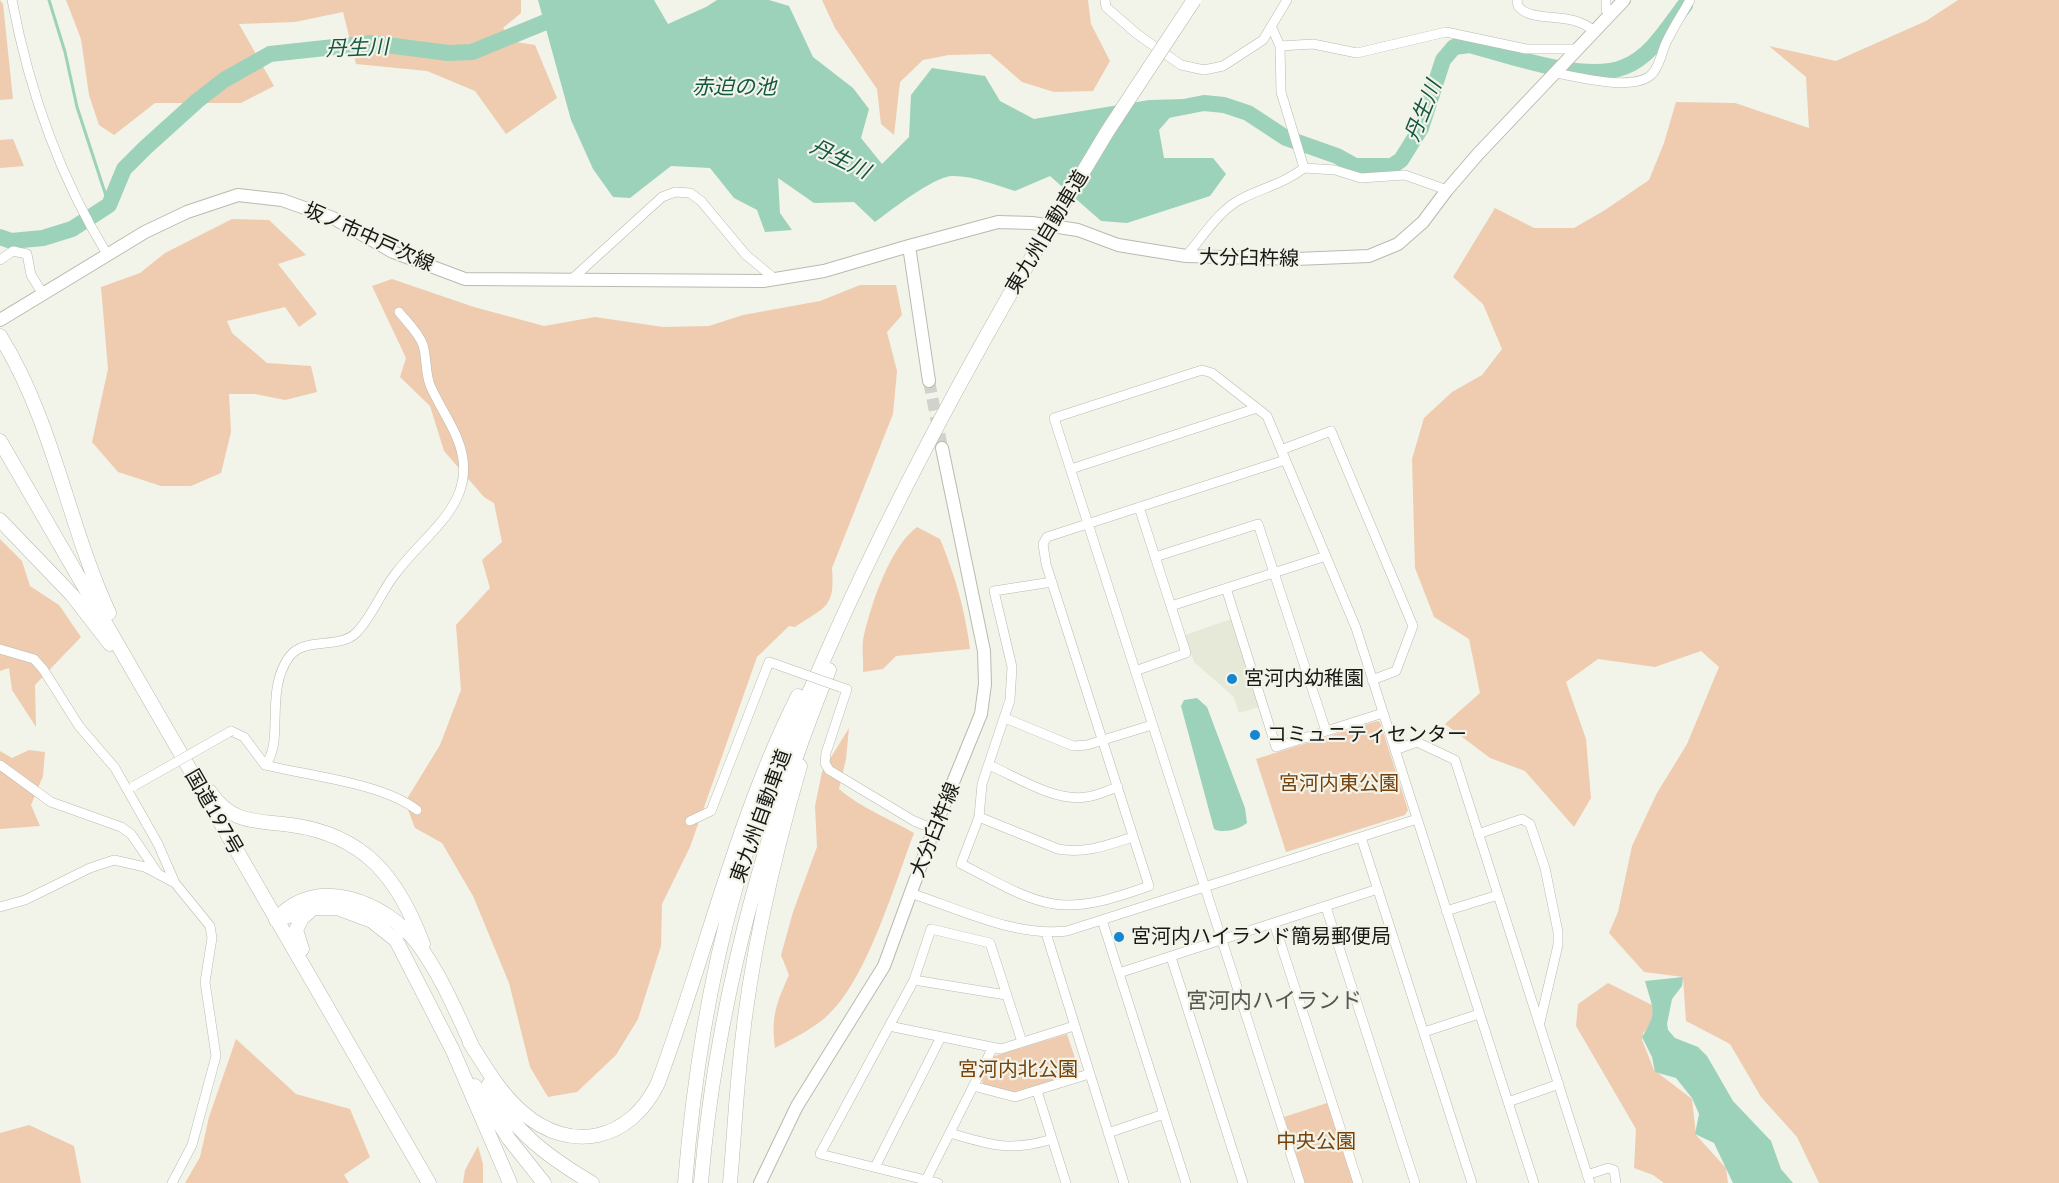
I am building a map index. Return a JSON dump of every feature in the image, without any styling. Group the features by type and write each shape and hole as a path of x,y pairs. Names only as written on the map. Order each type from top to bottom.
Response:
{"highway":[{"name":"東九州自動車道","path":"685,1183 702,1050 722,942 752,834 803,706 883,529 1010,294 1107,132 1194,0"},
{"path":"0,336 46,429 94,580 139,681"},
{"name":"国道197号","path":"0,441 429,1183"},
{"name":"東九州自動車道","path":"701,1183 717,1054 738,945 764,847 796,753 830,666 914,473"},
{"path":"0,520 72,595 139,681"},
{"path":"470,1043 504,1094 525,1114 549,1129 576,1136 603,1134 626,1125 644,1108 665,1064 766,765 870,550 883,529"},
{"path":"730,1183 741,1052 769,886 789,804 830,666"},
{"path":"169,734 213,797 228,811 246,820 290,824 329,834 355,847 378,864 405,901 429,961"},
{"path":"276,920 286,907 302,899 321,894 341,896 370,907 399,925 419,944 429,961 498,1103 512,1122 538,1149 592,1183"},
{"path":"325,907 302,918 296,930 296,937 338,1012 364,1072"},
{"path":"276,920 325,907 350,911 372,921 396,940 453,1051 510,1183"},
{"path":"453,1051 509,1139 544,1183"}],"main road":[{"name":"大分臼杵線","path":"909,246 998,222 1078,230 1118,245 1186,256 1296,260 1369,256 1398,244 1424,222 1446,190 1624,0"},
{"name":"坂ノ市中戸次線","path":"0,320 107,254 187,212 238,195 282,200 333,218 393,252 465,279 775,279 824,271 909,246"},
{"path":"909,246 929,381"},
{"name":"大分臼杵線","path":"760,1183 796,1106 884,966 934,829 981,714 985,684 984,651 942,448"}],"street":[{"path":"12,0 35,99 80,205 107,254"},
{"path":"1105,0 1106,7 1137,34 1181,65 1204,70 1223,66 1263,40 1287,0"},
{"path":"1517,0 1518,6 1529,15 1574,20 1588,25 1595,32"},
{"path":"1606,0 1606,9 1610,15"},
{"path":"1558,71 1600,81 1637,82 1648,78 1654,72 1665,45 1690,0"},
{"path":"1272,28 1280,46 1281,92 1303,166"},
{"path":"1280,46 1290,43 1313,44 1357,52 1446,32 1526,49 1576,51"},
{"path":"1303,166 1335,170 1361,178 1405,175 1446,190"},
{"path":"1186,256 1228,208 1239,199 1293,176 1303,166"},
{"path":"572,279 662,197 675,192 690,193 700,201 739,248 775,279"},
{"path":"0,260 14,251 27,254 31,275 43,294"},
{"path":"265,765 273,756 273,706 277,687 288,658 297,648 338,641 356,633 398,570 432,534 459,498 463,485 464,463 458,439 430,385 423,345 399,312"},
{"path":"1300,1183 1054,418 1202,370 1212,373 1267,416 1356,628 1534,1183"},
{"path":"1071,469 1257,408"},
{"path":"1281,450 1331,431 1413,626 1396,671 1372,680"},
{"path":"1052,582 994,591 1012,667 1010,700 982,784 979,817 961,864 1040,900 1055,904 1076,904 1149,886 1052,582 1043,544 1047,537 1285,460"},
{"path":"1135,671 1186,653 1139,507"},
{"path":"1155,557 1258,524 1326,731"},
{"path":"1171,606 1326,556"},
{"path":"1226,588 1275,747 1383,713"},
{"path":"0,649 34,659 61,695 79,726 130,788 175,883 210,926 212,938 205,982 216,1056 189,1151 172,1183"},
{"path":"690,822 711,811 769,662 847,689 826,753 825,763 829,770 914,821 934,829"},
{"path":"1005,718 1073,746 1103,740 1152,725"},
{"path":"130,788 231,731 244,737 265,765 334,779 392,795 417,810"},
{"path":"1395,750 1417,742 1455,760 1589,1179 1608,1168 1614,1170 1616,1183"},
{"path":"0,765 51,802 121,827 131,834 157,872"},
{"path":"989,765 1046,790 1072,797 1086,797 1118,787"},
{"path":"979,817 1058,849 1071,852 1096,848 1133,837"},
{"path":"910,893 1015,927 1047,933 1067,931 1417,819"},
{"path":"1478,834 1522,819 1530,824 1545,868 1558,945 1540,1022"},
{"path":"1361,837 1472,1183"},
{"path":"0,907 25,900 90,868 114,860 157,872 175,883"},
{"path":"1119,973 1378,889"},
{"path":"1446,911 1498,895"},
{"path":"1326,906 1414,1183"},
{"path":"1102,920 1186,1183"},
{"path":"1274,923 1358,1183"},
{"path":"938,1183 820,1154 914,980 931,929 990,943 1022,1042"},
{"path":"1047,933 1124,1183"},
{"path":"1171,957 1243,1183"},
{"path":"914,980 1006,995"},
{"path":"1424,1032 1479,1014"},
{"path":"890,1026 1001,1049 1074,1026"},
{"path":"875,1167 941,1037"},
{"path":"926,1180 993,1047"},
{"path":"973,1086 1009,1096 1038,1091 1089,1074"},
{"path":"1508,1102 1559,1084"},
{"path":"1038,1091 1066,1183"},
{"path":"1108,1133 1164,1114"},
{"path":"950,1133 1005,1147 1030,1146 1052,1139"}],"shaded area":[{"name":"宮河内幼稚園","path":"1231,619 1259,707 1239,713 1234,697 1194,662 1185,635"}],"green space":[{"path":"0,0 3,4 13,99 0,100"},
{"path":"66,0 521,0 521,13 503,28 516,42 535,45 557,98 506,134 475,91 427,71 356,64 343,12 295,22 239,24 274,86 241,103 155,103 114,135 99,125 89,95 81,39"},
{"path":"822,0 1088,0 1091,24 1110,61 1093,91 1054,92 1022,82 990,54 949,55 923,60 900,82 894,135 881,124 877,89 835,28"},
{"path":"1958,0 2059,0 2059,1183 1819,1183 1797,1137 1761,1097 1730,1044 1686,1021 1683,977 1644,972 1609,933 1618,912 1632,846 1657,793 1687,744 1719,667 1701,651 1655,667 1598,659 1566,682 1586,739 1591,798 1574,827 1525,771 1490,758 1445,724 1480,693 1469,639 1434,617 1415,568 1412,459 1424,418 1452,392 1482,375 1502,349 1483,304 1453,277 1495,208 1534,228 1574,228 1605,210 1649,180 1664,143 1676,102 1735,103 1809,128 1806,77 1769,46 1836,61 1926,21"},
{"path":"13,139 24,166 0,168 0,140"},
{"path":"232,219 269,220 306,255 278,264 317,314 299,327 285,307 227,321 232,333 267,363 311,366 317,392 285,400 255,394 229,394 231,432 221,473 191,486 161,486 118,472 92,442 108,369 101,287 140,273 165,253"},
{"path":"392,279 474,307 544,326 595,317 663,327 709,326 743,315 820,301 860,285 896,285 902,315 887,332 897,371 893,414 832,568 833,581 830,599 814,615 795,627 789,626 757,657 690,847 662,904 661,946 638,1019 616,1055 577,1092 548,1097 530,1067 509,983 473,896 442,843 415,828 405,802 440,745 461,690 456,625 490,588 482,560 502,542 494,503 484,497 444,451 430,406 400,377 406,358 372,286"},
{"path":"917,527 940,539 959,593 970,649 896,656 883,669 863,672 863,639 877,592 898,548"},
{"path":"0,539 22,561 30,586 59,605 81,637 35,685 36,727 12,690 9,668 0,671"},
{"name":"宮河内東公園","path":"1377,721 1380,722 1408,810 1405,815 1286,852 1256,759"},
{"path":"849,728 846,759 839,789 847,796 914,833 879,928 844,997 818,1023 775,1048 776,1010 789,975 781,955 793,912 817,847 815,806 822,772"},
{"path":"29,750 45,752 43,776 31,805 40,826 0,829 0,751 12,758"},
{"path":"1608,983 1654,1006 1650,1027 1643,1033 1642,1040 1654,1070 1692,1099 1696,1135 1726,1168 1728,1183 1664,1183 1653,1175 1634,1168 1636,1129 1576,1026 1578,1004"},
{"name":"宮河内北公園","path":"1067,1034 1080,1073 1014,1092 983,1085 982,1079 994,1056"},
{"path":"236,1039 296,1094 350,1109 370,1157 344,1175 349,1183 185,1183 200,1157 209,1117"},
{"name":"中央公園","path":"1327,1103 1353,1183 1305,1183 1284,1117"},
{"path":"29,1125 74,1146 81,1183 0,1183 0,1133"},
{"path":"478,1146 483,1164 483,1183 463,1183 465,1170"}],"water":[{"name":"赤迫の池","path":"538,0 654,0 668,24 717,0 769,0 789,6 813,57 853,88 869,109 861,138 882,164 909,137 911,95 932,68 985,76 1000,101 1034,119 1149,100 1186,99 1159,130 1164,158 1213,158 1226,174 1210,196 1127,223 1101,221 1050,176 1015,191 967,177 943,178 912,195 875,222 854,202 814,203 778,178 780,213 792,230 765,232 757,210 734,198 710,168 671,166 630,198 613,197 593,169 571,120"},
{"path":"1197,698 1207,707 1245,808 1247,823 1236,829 1222,831 1214,829 1181,706 1184,700"},
{"path":"1683,977 1682,986 1672,999 1668,1030 1675,1038 1698,1047 1707,1056 1733,1101 1771,1141 1781,1169 1793,1183 1733,1183 1714,1143 1695,1134 1699,1114 1692,1098 1676,1078 1655,1072 1652,1057 1642,1037 1652,1015 1652,1004 1645,981"}],"waterway":[{"path":"49,0 65,52 77,107 109,205"},
{"name":"丹生川","path":"1158,112 1204,103 1224,105 1248,113 1286,138 1337,156 1355,166 1392,166 1401,160 1421,128 1443,60 1454,47 1470,45 1526,61 1569,70 1608,71 1624,67 1643,56 1685,5"},
{"name":"丹生川","path":"0,237 11,241 43,238 72,229 109,205 124,169 145,148 224,80 270,54 371,43 448,53 472,52 553,19 563,24"}],"tunnel":[{"path":"929,381 942,448"}],"place":[{"name":"宮河内幼稚園","path":"1232,679"},
{"name":"コミュニティセンター","path":"1255,735"},
{"name":"宮河内ハイランド簡易郵便局","path":"1119,937"}],"district":[{"name":"宮河内ハイランド","path":"1274,1001"}]}
